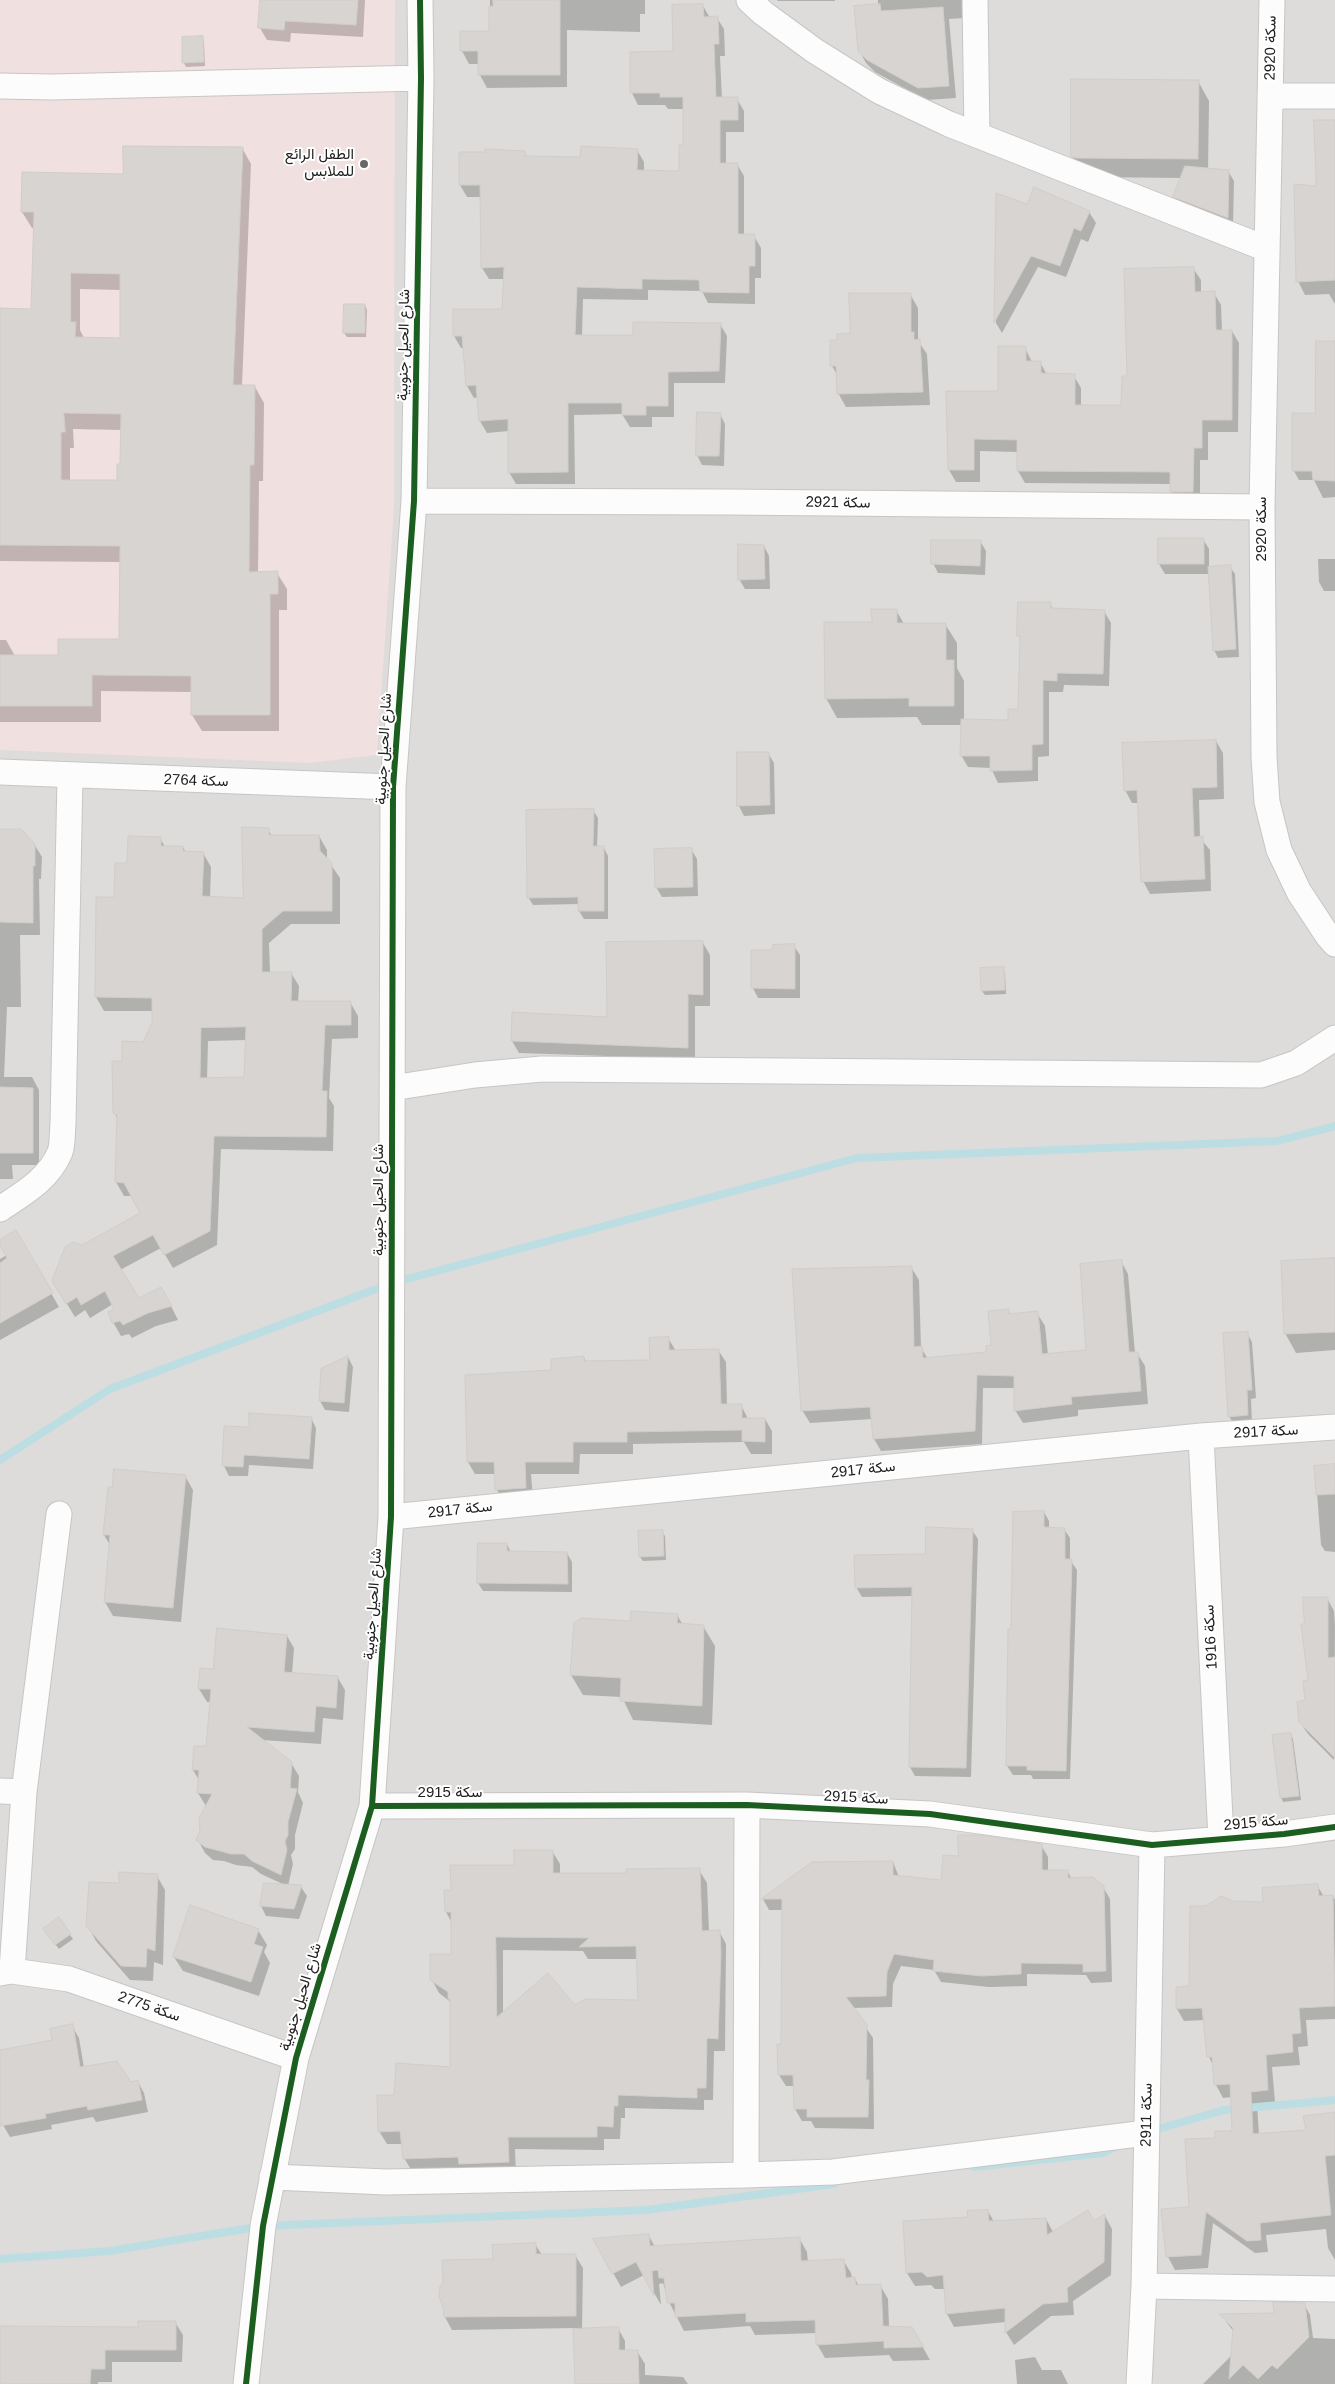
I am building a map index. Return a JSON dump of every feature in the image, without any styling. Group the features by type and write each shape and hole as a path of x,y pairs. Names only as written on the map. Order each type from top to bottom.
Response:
{"street":[{"name":"شارع الحيل جنوبية","path":"246,2384 262,2226 296,2058 372,1806 391,1517 393,787 414,501 421,78 420,0"},
{"path":"749,0 763,13 815,51 879,91 977,135 1267,249"},
{"path":"975,0 977,135"},
{"name":"سكة 2920","path":"1272,0 1262,507 1264,757 1267,802 1279,850 1298,892 1335,944"},
{"path":"0,86 52,87 421,78"},
{"name":"سكة 2920","path":"1270,96 1335,96"},
{"name":"سكة 2921","path":"414,501 1262,507"},
{"name":"سكة 2764","path":"0,772 393,787"},
{"path":"0,1208 33,1188 49,1171 60,1150 63,1124 70,776"},
{"path":"392,1088 475,1074 542,1069 1261,1075 1296,1063 1335,1038"},
{"name":"سكة 2917","path":"391,1517 1201,1436 1335,1427"},
{"name":"سكة 1916","path":"1201,1436 1221,1839"},
{"path":"6,1972 12,1791 59,1514"},
{"path":"746,2175 747,1805"},
{"name":"سكة 2915","path":"372,1806 747,1805 930,1814 1152,1845 1335,1827"},
{"name":"سكة 2911","path":"1139,2384 1144,2286 1152,1845"},
{"name":"سكة 2775","path":"6,1972 69,1979 296,2058"},
{"path":"272,2177 386,2182 833,2172 1146,2133"},
{"path":"1144,2286 1335,2289"}],"shaded area":[{"path":"0,0 1335,0 1335,2384 0,2384"},
{"path":"0,0 395,0 394,509 377,755 309,763 0,750"}],"building":[{"path":"260,0 358,0 356,25 285,21 284,30 258,28"},
{"path":"493,0 560,0 560,75 478,75 478,51 460,51 460,31 489,31 489,6 493,6"},
{"path":"703,4 704,17 718,16 719,44 714,44 716,97 738,97 738,120 720,120 720,163 738,163 738,234 755,234 755,266 749,266 749,293 700,292 699,280 642,279 642,289 577,287 575,335 633,335 633,322 721,323 719,371 668,372 668,406 646,406 646,415 622,415 622,403 568,403 568,472 508,473 508,419 479,421 476,385 466,386 462,336 453,336 453,309 502,309 504,267 481,268 480,185 459,185 459,152 485,152 485,149 525,151 525,156 580,157 581,146 638,149 637,170 679,171 679,145 683,145 683,97 660,97 660,93 630,93 630,52 673,51 672,5"},
{"path":"880,4 881,11 943,7 949,86 918,88 867,60 858,51 854,6"},
{"path":"203,36 204,62 182,63 182,37"},
{"path":"1071,79 1199,80 1198,159 1075,158 1071,156"},
{"path":"1314,120 1335,120 1335,280 1296,282 1294,184 1316,186"},
{"path":"123,146 243,147 233,385 255,385 254,465 250,465 249,572 278,571 278,594 270,594 270,715 191,715 191,676 92,675 92,706 0,706 0,655 58,655 58,639 119,639 120,546 0,545 0,308 31,309 34,212 21,212 22,172 123,174","holes":["71,273 120,274 120,338 75,337 76,322 71,322","64,413 121,414 120,464 117,464 117,480 61,480 61,432 65,432"]},
{"path":"1185,166 1229,170 1228,218 1173,197"},
{"path":"1034,187 1090,211 1081,231 1074,228 1060,266 1031,256 994,323 996,193 1027,204"},
{"path":"1194,267 1195,292 1215,291 1216,330 1232,330 1232,420 1202,420 1202,448 1194,448 1193,492 1170,492 1170,472 1017,471 1017,440 974,439 974,470 948,470 946,391 998,391 998,346 1026,346 1026,361 1041,361 1041,373 1075,374 1075,405 1121,405 1122,376 1127,376 1124,269"},
{"path":"849,293 911,293 911,332 914,332 914,340 920,339 923,392 837,394 836,366 830,366 830,340 837,340 837,334 850,333"},
{"path":"344,304 365,304 365,333 343,333"},
{"path":"1316,341 1335,341 1335,481 1313,480 1312,471 1292,471 1292,413 1315,413"},
{"path":"697,412 721,413 719,456 696,456"},
{"path":"1158,538 1204,538 1204,564 1158,564"},
{"path":"931,540 981,540 980,566 931,564"},
{"path":"738,544 764,545 765,579 738,580"},
{"path":"1231,565 1236,649 1213,651 1208,567"},
{"path":"1018,602 1051,602 1051,608 1105,610 1103,674 1057,673 1057,681 1043,680 1043,744 1032,745 1032,770 990,771 990,756 960,756 961,719 1008,720 1008,709 1018,709 1020,636 1017,636"},
{"path":"871,609 897,609 897,623 946,623 946,660 954,660 954,706 909,706 909,698 825,699 824,622 872,622"},
{"path":"1216,740 1217,787 1192,788 1194,837 1203,836 1205,879 1141,882 1137,790 1124,791 1122,743"},
{"path":"737,752 769,752 770,805 737,806"},
{"path":"594,809 593,846 604,846 604,911 578,911 578,897 527,898 526,810"},
{"path":"242,827 269,828 269,835 319,835 320,851 332,863 332,911 283,911 262,929 262,972 292,972 291,1001 351,1001 351,1025 325,1025 322,1091 327,1091 326,1137 214,1136 210,1231 164,1255 153,1235 113,1256 139,1298 161,1287 172,1306 148,1313 123,1325 120,1321 112,1323 108,1312 114,1309 105,1291 81,1305 77,1297 66,1304 52,1281 65,1247 73,1242 82,1245 140,1213 124,1183 115,1182 117,1115 113,1113 112,1061 122,1061 122,1041 143,1042 152,1023 152,998 95,997 96,897 114,897 115,863 127,863 128,836 161,837 161,846 183,846 183,851 204,852 202,896 243,898","holes":["246,1027 244,1077 200,1078 201,1028"]},
{"path":"0,829 21,829 35,844 33,923 0,922"},
{"path":"692,848 693,887 655,888 654,849"},
{"path":"703,941 703,995 688,994 688,1048 511,1041 512,1012 607,1017 606,942"},
{"path":"795,944 795,989 751,988 751,950 772,950 773,945"},
{"path":"1004,967 1005,990 981,991 980,968"},
{"path":"0,1087 33,1088 33,1153 0,1153"},
{"path":"16,1230 53,1293 0,1323 0,1263 7,1258 0,1246 0,1240"},
{"path":"1335,1258 1335,1332 1284,1334 1281,1261"},
{"path":"1122,1260 1129,1352 1138,1352 1141,1391 1071,1397 1072,1404 1014,1411 1014,1376 977,1375 975,1431 873,1439 870,1407 801,1411 792,1269 912,1266 914,1347 922,1346 923,1358 986,1352 986,1346 991,1345 988,1311 1009,1309 1009,1314 1038,1311 1042,1354 1086,1350 1080,1264"},
{"path":"1248,1332 1252,1390 1247,1390 1248,1415 1228,1417 1223,1333"},
{"path":"669,1337 669,1350 719,1349 721,1404 742,1404 742,1418 765,1418 765,1442 742,1441 742,1430 627,1432 627,1442 573,1442 573,1462 525,1462 526,1488 495,1490 494,1462 467,1462 465,1375 551,1370 551,1359 584,1356 584,1361 650,1360 649,1338"},
{"path":"348,1356 344,1403 319,1401 321,1369"},
{"path":"249,1413 312,1417 309,1459 244,1455 243,1467 222,1466 224,1426 249,1427"},
{"path":"1335,1464 1335,1494 1316,1495 1314,1466"},
{"path":"114,1469 186,1475 173,1608 104,1602 110,1535 103,1535 108,1487 112,1487"},
{"path":"1044,1511 1044,1527 1065,1528 1065,1559 1072,1559 1066,1771 1027,1770 1027,1766 1006,1766 1008,1629 1011,1629 1013,1512"},
{"path":"926,1527 973,1529 966,1768 909,1767 912,1587 855,1588 854,1555 925,1554"},
{"path":"663,1530 664,1556 639,1557 638,1531"},
{"path":"478,1543 507,1543 507,1551 567,1552 568,1584 477,1583"},
{"path":"1303,1597 1328,1597 1328,1658 1335,1657 1335,1758 1299,1722 1297,1702 1305,1700 1303,1681 1308,1680 1301,1624 1304,1624"},
{"path":"631,1611 678,1614 677,1623 704,1625 702,1706 620,1701 621,1678 570,1675 574,1623 581,1618 630,1621"},
{"path":"217,1628 287,1635 284,1672 338,1676 336,1708 316,1706 314,1732 247,1727 292,1762 290,1788 297,1789 288,1822 288,1835 285,1841 287,1850 281,1875 252,1861 244,1854 231,1854 205,1847 196,1840 200,1831 199,1818 212,1794 197,1793 199,1770 192,1770 194,1746 206,1746 211,1689 198,1689 200,1668 213,1669"},
{"path":"1291,1733 1299,1796 1280,1798 1272,1735"},
{"path":"958,1835 979,1835 1042,1844 1042,1870 1068,1870 1068,1878 1093,1877 1104,1886 1106,1971 1083,1972 1083,1964 1021,1963 1021,1974 982,1976 933,1971 934,1960 894,1954 887,1972 886,1996 846,1997 867,2025 866,2080 869,2080 868,2117 807,2117 807,2109 794,2109 793,2075 778,2075 777,2044 781,2044 782,1899 761,1899 812,1862 893,1861 893,1875 941,1880 943,1855 958,1856"},
{"path":"514,1850 553,1850 553,1873 626,1873 626,1869 700,1868 702,1931 720,1930 721,1954 718,2039 707,2038 706,2088 697,2088 697,2098 618,2095 618,2106 614,2106 613,2127 597,2126 597,2137 508,2137 509,2162 459,2164 458,2157 403,2159 400,2131 378,2132 377,2095 394,2095 396,2063 450,2067 450,1999 448,1999 448,1992 430,1980 430,1954 451,1954 451,1912 445,1912 444,1890 451,1890 450,1865 514,1865","holes":["496,1937 589,1938 579,1947 636,1946 638,2000 585,1999 575,2005 548,1973 497,2017"]},
{"path":"119,1872 158,1874 155,1951 147,1948 146,1967 121,1966 86,1926 89,1882 119,1883"},
{"path":"264,1883 302,1885 294,1909 260,1906"},
{"path":"1318,1884 1319,1896 1333,1895 1335,2006 1299,2008 1301,2033 1292,2034 1293,2052 1266,2055 1268,2090 1251,2092 1253,2134 1306,2130 1303,2116 1335,2112 1335,2155 1325,2156 1331,2215 1260,2223 1261,2240 1247,2241 1206,2212 1201,2255 1166,2257 1161,2209 1189,2207 1185,2139 1215,2138 1215,2131 1232,2131 1230,2084 1214,2085 1212,2057 1207,2057 1202,2008 1176,2009 1176,1987 1189,1986 1190,1906 1206,1906 1221,1896 1233,1901 1263,1902 1262,1888"},
{"path":"190,1905 259,1929 254,1944 263,1947 251,1982 173,1957"},
{"path":"59,1917 71,1934 55,1945 43,1929"},
{"path":"73,2024 80,2067 117,2061 131,2082 138,2080 142,2100 88,2110 87,2106 45,2114 46,2118 0,2126 0,2050 52,2040 50,2029"},
{"path":"988,2210 989,2221 1046,2218 1047,2235 1088,2210 1094,2221 1105,2214 1104,2262 1067,2288 1068,2302 1043,2304 1005,2333 1005,2308 946,2314 943,2275 927,2277 922,2272 906,2273 903,2221 968,2217 967,2211"},
{"path":"649,2234 650,2246 800,2237 801,2261 844,2259 846,2278 855,2277 856,2285 881,2284 883,2326 912,2327 924,2347 884,2348 884,2341 816,2345 815,2320 746,2322 746,2313 675,2317 675,2303 667,2303 664,2278 659,2278 658,2270 652,2271 654,2296 636,2262 612,2274 593,2239"},
{"path":"536,2243 536,2254 576,2254 576,2316 444,2317 439,2296 440,2286 443,2283 442,2260 493,2259 492,2245"},
{"path":"1273,2302 1305,2303 1309,2337 1277,2369 1272,2365 1258,2379 1243,2365 1229,2379 1233,2328 1219,2314 1274,2313"},
{"path":"138,2321 176,2321 176,2350 105,2350 105,2369 91,2369 90,2384 0,2384 0,2326 138,2327"},
{"path":"619,2327 619,2350 638,2350 639,2384 575,2384 573,2329"}],"waterway":[{"path":"0,1460 110,1389 392,1283 857,1158 1277,1141 1335,1126"},
{"path":"1151,2131 1224,2110 1335,2100"},
{"path":"974,2167 1103,2153 1118,2146"},
{"path":"0,2259 109,2251 263,2226 647,2210 834,2184"}],"cycle path":[{"path":"246,2384 263,2226 296,2058 372,1806 391,1517 393,787 414,501 421,78 420,0"},
{"path":"372,1806 747,1805 930,1814 1152,1845 1284,1834 1335,1827"}],"place":[{"name":"الطفل الرائع للملابس","path":"364,164"}]}
